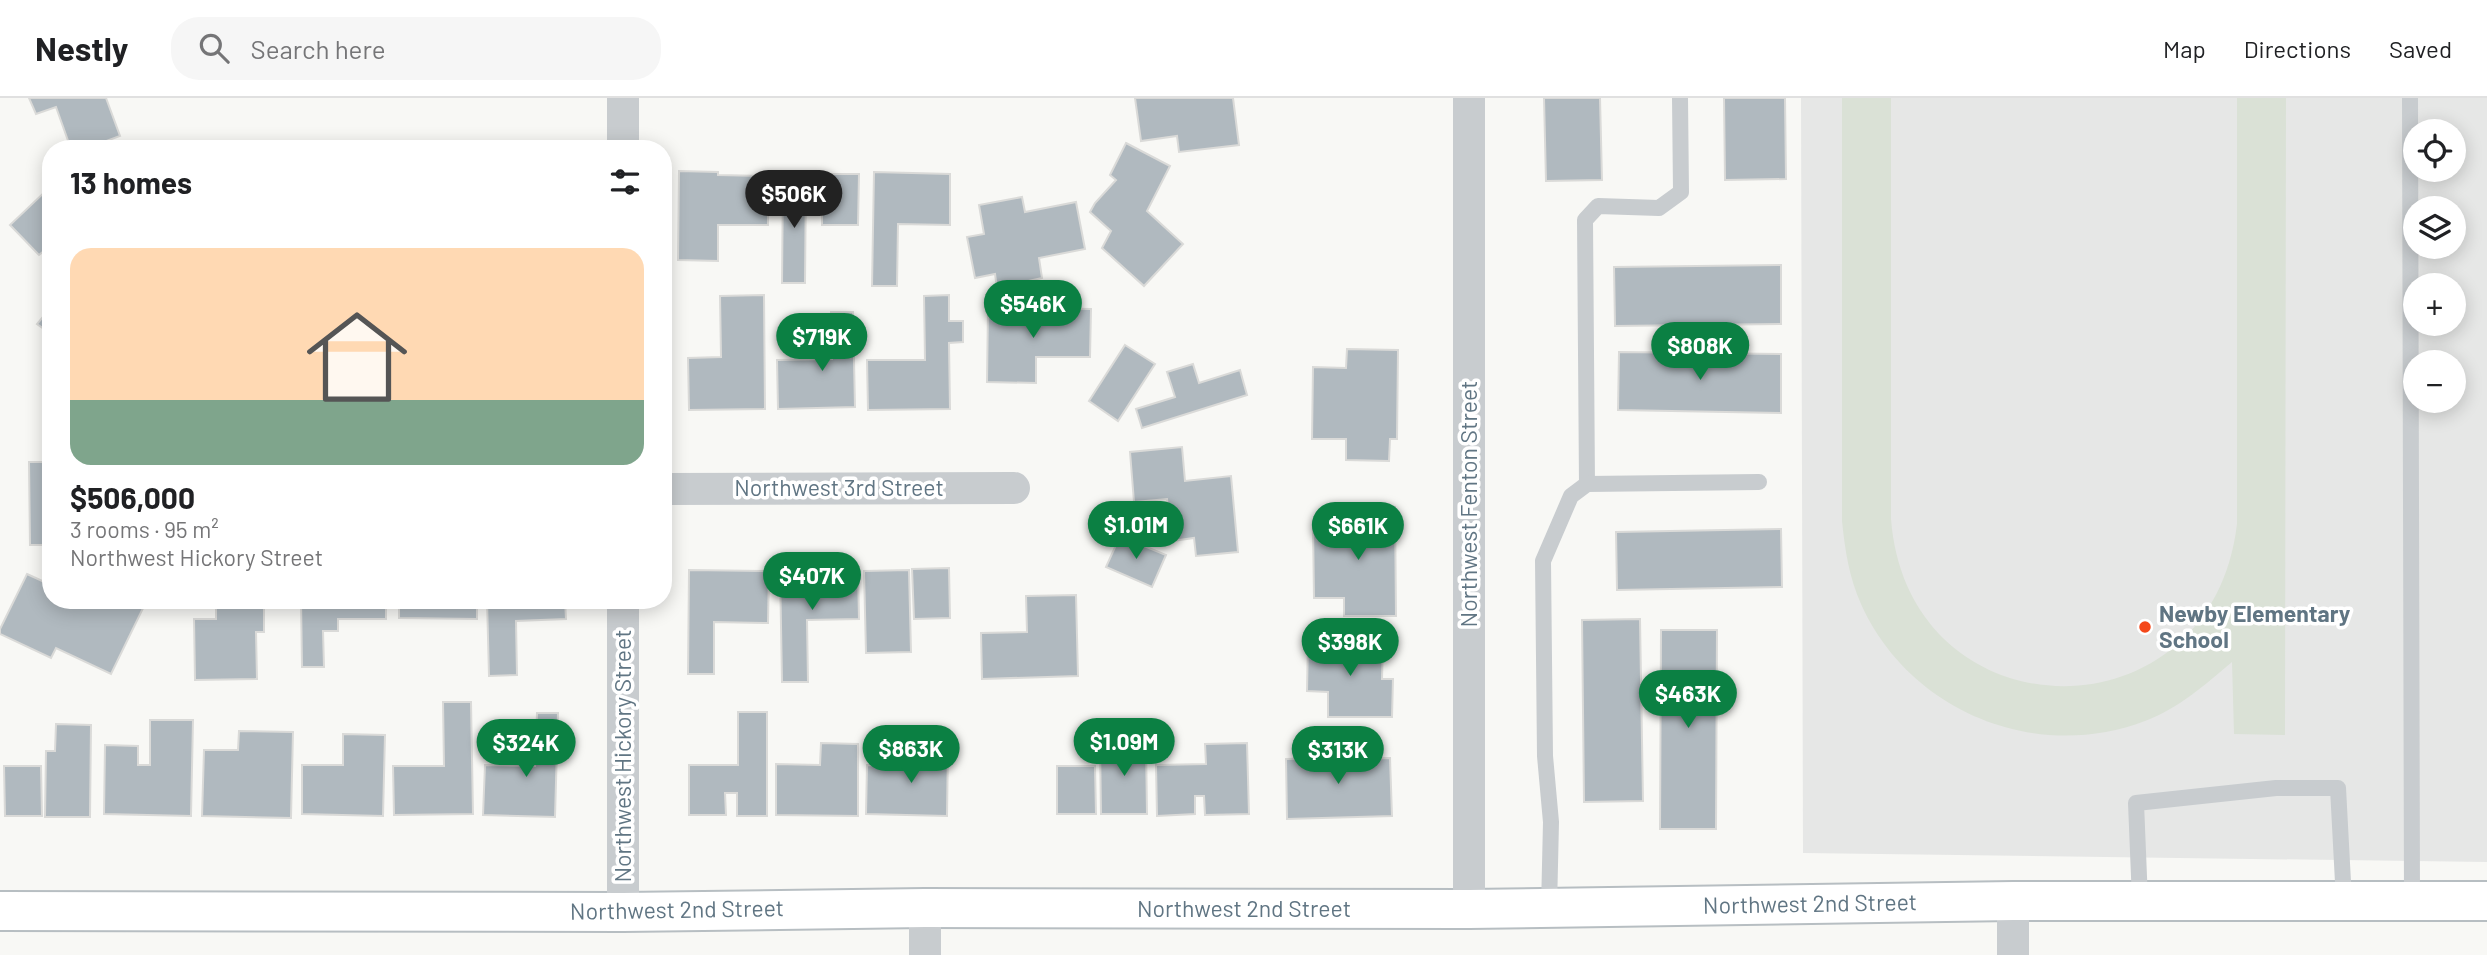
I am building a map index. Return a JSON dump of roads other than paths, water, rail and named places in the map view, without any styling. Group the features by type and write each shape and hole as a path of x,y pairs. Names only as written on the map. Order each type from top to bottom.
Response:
{"main road":[{"name":"Northwest 2nd Street","path":"0,911 1469,909 2013,901 2487,901"}],"street":[{"path":"623,98 623,140"},
{"name":"Northwest Fenton Street","path":"1469,98 1469,909"},
{"name":"Northwest 3rd Street","path":"672,489 1014,488"},
{"name":"Northwest Hickory Street","path":"623,609 623,912"},
{"path":"2013,901 2013,955"},
{"path":"925,908 925,955"}],"lane":[{"path":"1587,484 1585,220 1598,206 1659,208 1681,192 1680,98"},
{"path":"2410,98 2412,901"},
{"path":"1549,908 1551,822 1545,756 1543,561 1571,496 1587,484 1759,482"},
{"path":"2140,901 2136,803 2276,788 2338,788 2344,901"}],"place":[{"name":"Newby Elementary School","path":"2145,627"}]}
